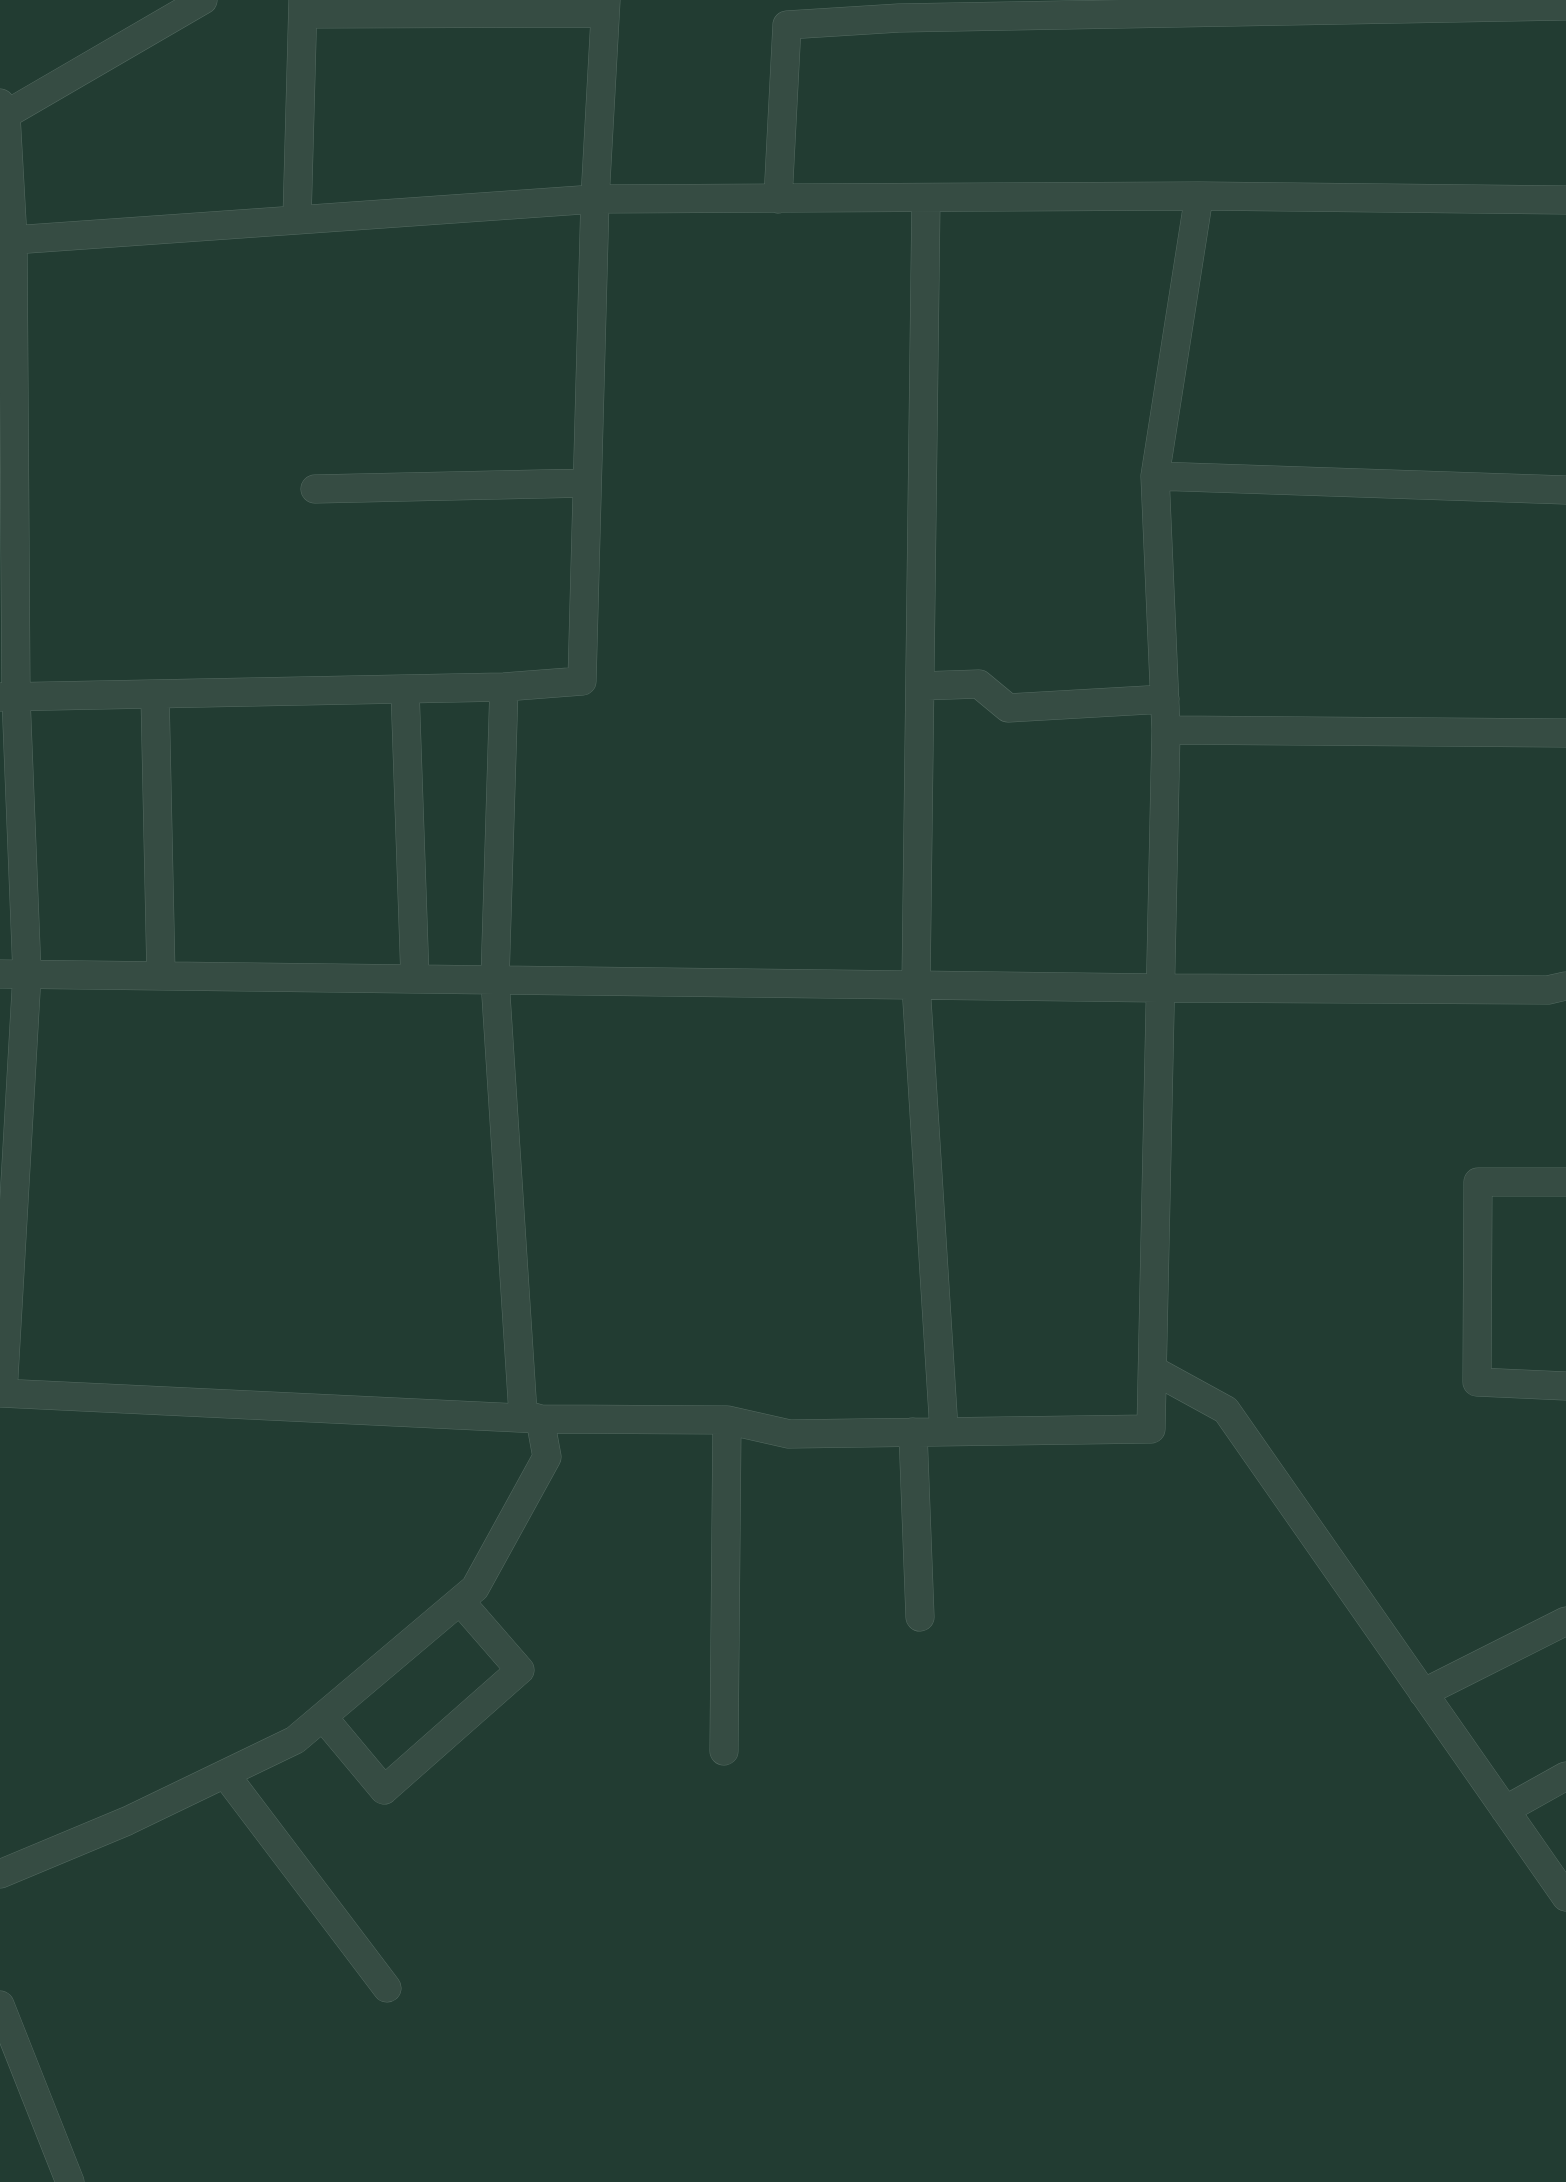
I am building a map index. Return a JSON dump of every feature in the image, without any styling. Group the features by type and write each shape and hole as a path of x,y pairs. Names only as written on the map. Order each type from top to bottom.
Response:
{"street":[{"path":"203,0 2,112 13,240 7,403 8,697 27,974 2,1393 540,1419 727,1420 789,1434 1151,1429 1166,730 1155,476 1199,196"},
{"path":"778,199 787,25 909,18 1566,6"},
{"path":"8,697 504,687 582,681 595,199 606,7 303,7 297,220"},
{"path":"13,240 595,199 1199,196 1566,200"},
{"path":"926,198 916,985 944,1431"},
{"path":"1155,476 1566,490"},
{"path":"315,489 587,483"},
{"path":"920,686 979,684 1008,708 1164,699"},
{"path":"504,687 495,980 523,1414 540,1419"},
{"path":"405,689 415,979"},
{"path":"155,694 161,976"},
{"path":"1166,730 1566,733"},
{"path":"0,974 1159,988 1548,990 1566,986"},
{"path":"1566,1182 1478,1182 1476,1382 1566,1386"},
{"path":"1153,1370 1226,1410 1566,1898"},
{"path":"0,1874 127,1821 295,1740 323,1717 475,1588 547,1457 540,1419"},
{"path":"724,1751 727,1420"},
{"path":"913,1432 920,1617"},
{"path":"323,1717 384,1790 520,1670 460,1601"},
{"path":"1423,1693 1566,1621"},
{"path":"225,1774 386,1988"},
{"path":"1505,1810 1566,1776"},
{"path":"0,2005 70,2182"}]}
